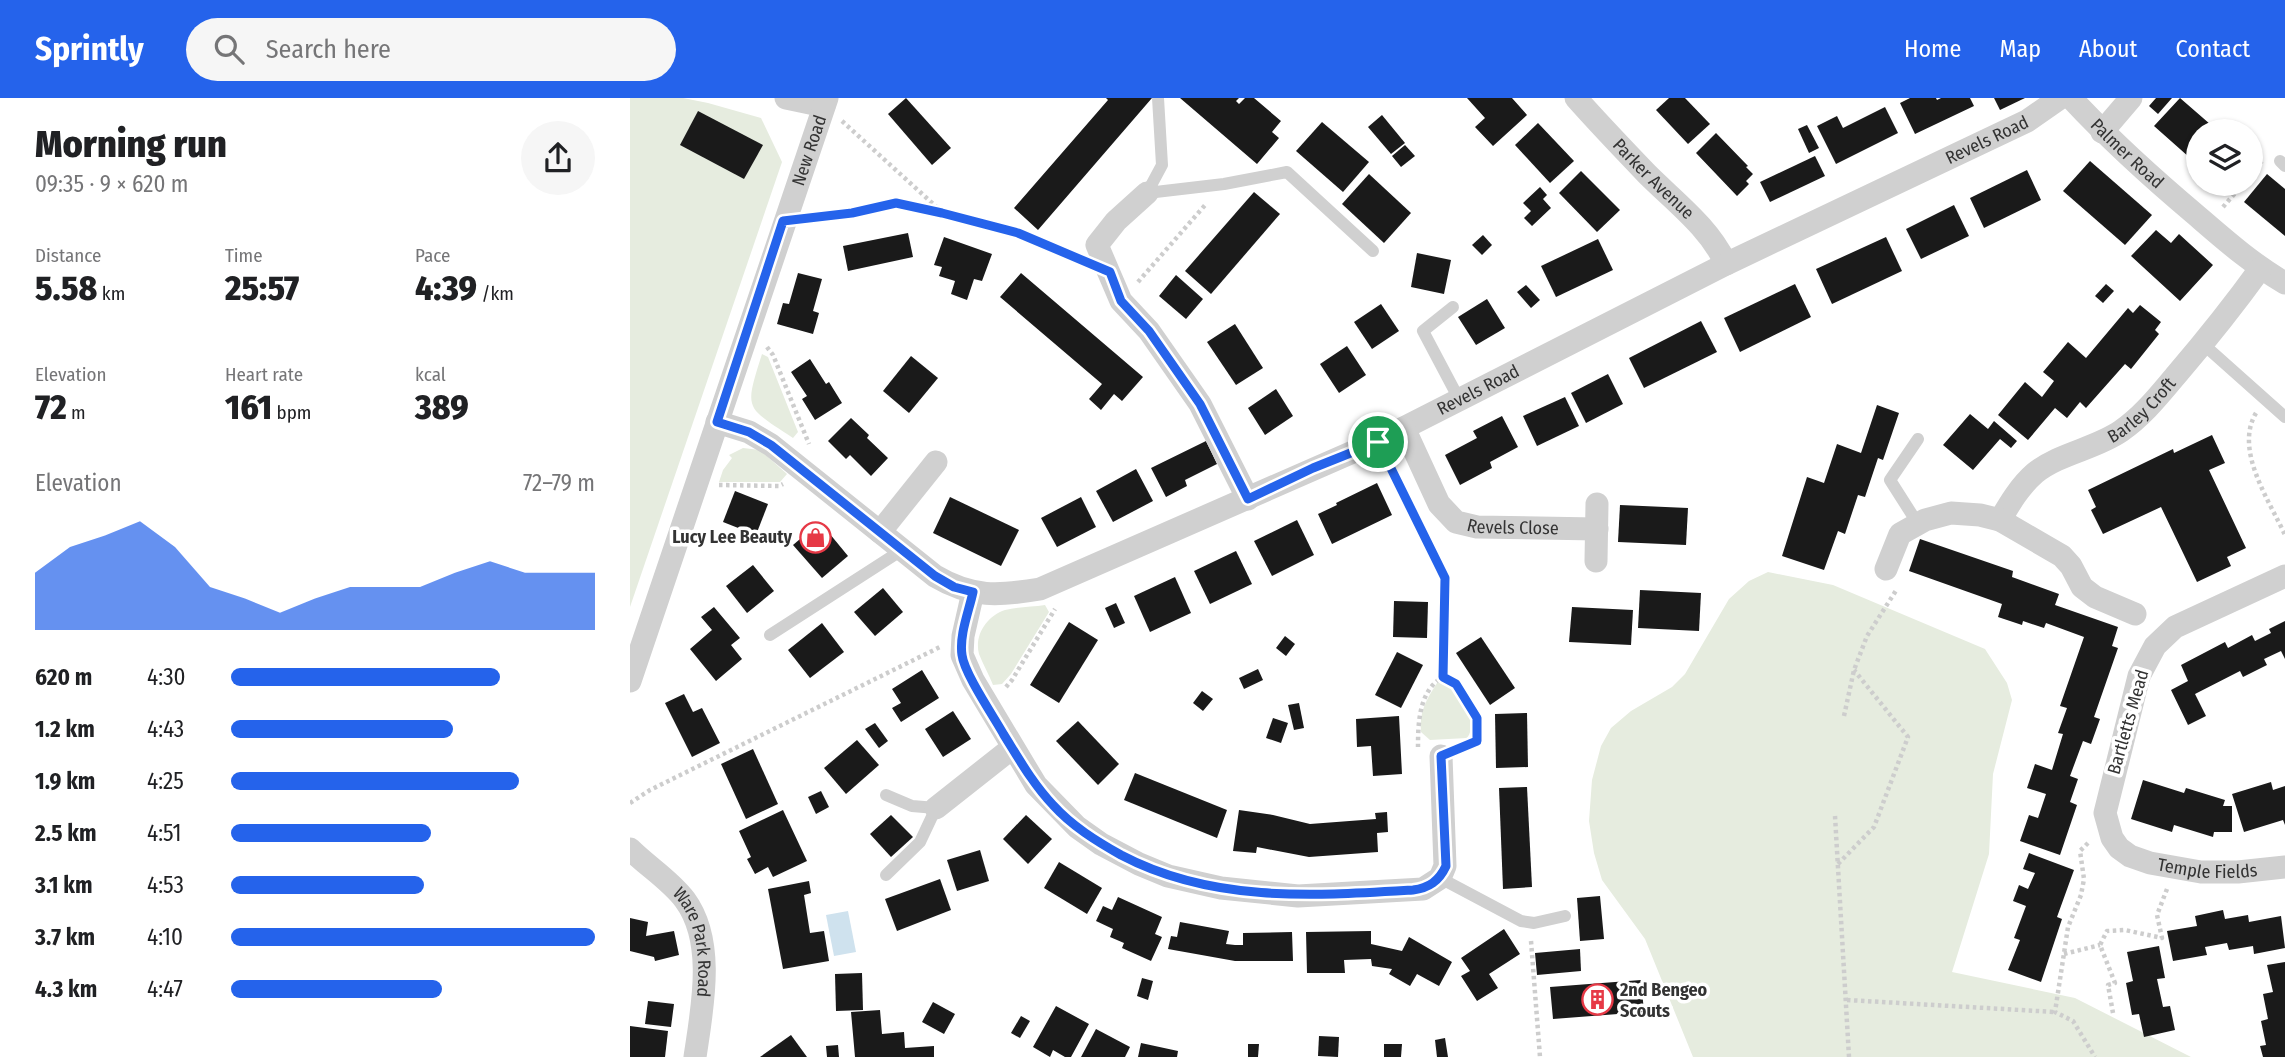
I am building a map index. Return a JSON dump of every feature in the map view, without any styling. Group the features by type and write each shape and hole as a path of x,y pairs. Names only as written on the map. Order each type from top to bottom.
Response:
{"street":[{"path":"786,98 825,102"},
{"name":"Parker Avenue","path":"1576,98 1705,231 1720,250 1726,264"},
{"name":"Revels Road","path":"717,422 761,438 809,463 880,532 935,576 954,587 999,594 1040,589 1378,442 1726,264 2027,121 2060,98"},
{"name":"Palmer Road","path":"2071,98 2102,132 2169,193 2260,269 2285,284"},
{"path":"2102,132 2131,98"},
{"name":"New Road","path":"630,681 825,102"},
{"path":"1147,193 1116,221 1097,245 1121,301 1149,331 1200,404 1248,499"},
{"name":"Barley Croft","path":"2000,520 2012,499 2035,472 2105,440 2139,417 2228,314 2260,269"},
{"name":"Revels Close","path":"1404,428 1439,503 1456,522 1478,527 1597,529"},
{"path":"880,532 936,462"},
{"path":"1596,561 1597,504"},
{"path":"1886,569 1900,534 1925,520 1951,513 1980,515 2000,520 2062,556 2071,566 2082,587 2095,597 2135,614"},
{"name":"Bartletts Mead","path":"2107,826 2105,813 2109,792 2136,688 2146,659 2155,646 2175,627 2285,576"},
{"path":"973,592 963,636 962,656 988,707 1036,785 1077,827 1111,849 1168,876 1221,888 1298,896 1423,889 1440,878 1446,866 1441,756"},
{"path":"936,808 1012,748"},
{"name":"Temple Fields","path":"2107,826 2119,848 2130,856 2174,869 2238,872 2285,867"},
{"name":"Ware Park Road","path":"630,849 684,899 699,928 703,945 703,1001 695,1057"}],"lane":[{"path":"1147,193 1162,164 1158,98"},
{"path":"1147,193 1224,184 1287,172 1373,251"},
{"path":"1453,307 1423,331 1459,399"},
{"path":"2203,344 2285,417"},
{"path":"1918,439 1890,480 1918,524"},
{"path":"770,635 902,550"},
{"path":"886,795 912,806 936,808 920,842 886,875"},
{"path":"1440,878 1521,921 1534,923 1565,916"}],"path":[{"path":"825,102 942,213"},
{"path":"1121,301 1224,184"},
{"path":"783,221 852,213 896,203 1018,233 1110,272"},
{"path":"695,484 779,486 809,463 773,355 750,325"},
{"path":"2265,401 2249,427 2248,443 2251,461 2285,535"},
{"path":"1378,442 1445,578 1443,677 1456,684 1477,718 1477,741 1441,756"},
{"path":"1844,716 1854,670 1867,636 1899,587 1886,569"},
{"path":"988,707 1012,680 1053,614 1063,581"},
{"path":"630,803 650,790 963,636"},
{"path":"1838,864 1874,827 1908,737 1854,670"},
{"path":"1835,816 1849,1057"},
{"path":"2055,1012 2068,927 2081,895 2084,879 2080,851 2107,826"},
{"path":"2113,1013 2108,985 2115,983 2100,946 2106,931 2125,930 2162,938 2157,915 2174,869"},
{"path":"1534,923 1531,937 1540,1057"},
{"path":"2064,954 2100,946"},
{"path":"1846,1000 2055,1012 2073,1021 2095,1057"}],"shaded area":[{"path":"630,98 683,98 761,118 782,162 630,607"},
{"path":"762,354 768,357 798,432 793,438 765,419 753,405 752,387"},
{"path":"743,448 760,450 787,474 780,482 719,482 723,470 732,458 729,455"},
{"path":"1768,572 1833,585 1985,649 2007,683 2012,700 1993,774 1989,854 1952,972 2075,998 2191,1057 1693,1057 1645,939 1602,880 1589,821 1592,780 1601,746 1611,728 1631,711 1672,687 1685,674 1729,599 1749,581"},
{"path":"1045,605 1049,612 1011,674 1002,684 993,685 979,654 978,640 983,627 1005,610"},
{"path":"1445,682 1457,690 1467,706 1471,724 1467,738 1430,740 1421,732 1422,712 1427,701 1437,683"}],"water":[{"path":"848,911 856,952 834,956 826,915"}],"building":[{"path":"906,98 951,148 932,165 888,114"},
{"path":"1106,98 1152,98 1038,230 1014,208 1108,100"},
{"path":"1180,98 1239,98 1236,101 1239,104 1245,98 1254,98 1281,121 1272,132 1279,138 1257,164"},
{"path":"1467,98 1512,98 1527,115 1493,146 1475,127 1485,118"},
{"path":"1669,98 1685,98 1710,124 1688,144 1656,110"},
{"path":"1910,98 1970,98 1974,106 1915,134 1900,103"},
{"path":"1994,98 2025,98 2000,110"},
{"path":"2156,98 2172,98 2158,114 2149,106"},
{"path":"2180,98 2204,119 2186,119 2186,154 2154,126"},
{"path":"1885,107 1898,133 1836,164 1817,126 1837,116 1843,128"},
{"path":"698,111 763,145 744,179 680,145"},
{"path":"1382,115 1405,143 1391,154 1368,127"},
{"path":"1322,122 1369,162 1343,192 1296,151"},
{"path":"1538,123 1574,161 1550,183 1515,145"},
{"path":"1807,125 1819,148 1809,153 1798,129"},
{"path":"1716,133 1753,174 1746,181 1749,184 1737,196 1696,153"},
{"path":"1405,145 1415,156 1401,167 1392,156"},
{"path":"1815,156 1825,176 1770,202 1760,182"},
{"path":"2090,161 2152,215 2125,245 2063,191"},
{"path":"2027,170 2041,200 1984,228 1970,198"},
{"path":"1581,171 1620,210 1597,232 1559,193"},
{"path":"1369,174 1411,213 1384,243 1342,204"},
{"path":"2267,174 2285,189 2285,236 2244,202 2249,196 2263,196 2263,179"},
{"path":"1540,187 1547,195 1543,199 1551,208 1532,226 1524,218 1531,211 1523,203"},
{"path":"1254,192 1280,214 1211,294 1185,271"},
{"path":"1954,205 1969,236 1921,259 1906,229"},
{"path":"2156,230 2171,243 2179,234 2213,265 2180,301 2131,256"},
{"path":"908,233 913,257 848,271 843,246"},
{"path":"1483,235 1492,245 1482,255 1472,245"},
{"path":"944,237 992,254 982,281 974,279 967,300 951,294 955,281 939,276 942,267 934,265"},
{"path":"1886,237 1902,271 1832,304 1816,269"},
{"path":"1598,239 1613,270 1556,297 1541,266"},
{"path":"1417,253 1451,260 1444,294 1411,287"},
{"path":"798,273 822,279 813,311 819,313 813,334 777,324 783,303 789,304"},
{"path":"1021,273 1143,377 1122,401 1114,394 1101,410 1089,399 1102,384 1000,297"},
{"path":"1176,275 1203,299 1186,319 1159,296"},
{"path":"1795,284 1811,317 1740,352 1724,318"},
{"path":"2106,284 2114,291 2103,303 2095,296"},
{"path":"1526,285 1540,300 1531,308 1517,292"},
{"path":"1487,299 1505,328 1476,345 1458,317"},
{"path":"1381,304 1399,331 1372,349 1354,322"},
{"path":"2140,305 2161,322 2155,330 2159,334 2131,369 2125,364 2086,408 2080,402 2067,418 2055,408 2028,440 1998,415 2025,382 2042,397 2054,381 2043,372 2068,342 2086,358 2128,308 2133,313"},
{"path":"1701,321 1717,352 1644,388 1629,358"},
{"path":"1235,324 1263,368 1236,385 1207,342"},
{"path":"1347,346 1366,375 1339,393 1320,364"},
{"path":"911,356 938,378 909,413 883,391"},
{"path":"810,359 842,403 815,420 802,399 807,396 791,372"},
{"path":"1608,374 1623,404 1586,423 1571,393"},
{"path":"1276,389 1293,416 1265,435 1248,408"},
{"path":"1565,397 1579,426 1537,446 1523,416"},
{"path":"1877,405 1899,413 1883,460 1878,458 1865,497 1858,495 1845,534 1838,531 1824,570 1782,556 1807,477 1824,483 1837,444 1861,453"},
{"path":"1970,414 1988,429 1994,421 2017,441 2011,448 2000,439 1973,470 1943,445"},
{"path":"1502,416 1518,447 1490,462 1492,468 1460,485 1445,455 1477,438 1473,431"},
{"path":"851,418 888,458 871,476 850,455 846,459 828,441"},
{"path":"2212,435 2225,463 2209,470 2246,548 2227,557 2231,566 2197,582 2161,507 2103,534 2091,510 2096,507 2088,490 2173,449 2174,453"},
{"path":"1206,441 1217,464 1185,480 1187,486 1166,497 1151,468"},
{"path":"1136,469 1153,501 1113,522 1096,491"},
{"path":"1377,483 1392,515 1332,544 1318,514"},
{"path":"735,491 768,504 756,535 723,522"},
{"path":"950,497 1019,530 1001,566 933,533"},
{"path":"1081,497 1096,527 1057,547 1041,518"},
{"path":"1620,505 1688,508 1686,545 1618,542"},
{"path":"1297,520 1314,555 1272,576 1254,541"},
{"path":"820,522 848,556 822,578 793,545"},
{"path":"1920,539 2013,571 2012,577 2059,594 2055,605 2118,627 2112,646 2118,648 2094,717 2100,719 2091,744 2083,741 2070,776 2078,779 2070,802 2077,805 2060,855 2020,841 2029,815 2038,818 2046,794 2027,788 2035,764 2052,770 2063,734 2058,733 2067,708 2060,706 2084,637 2046,623 2044,628 2023,621 2022,625 1998,617 2002,604 1909,571"},
{"path":"1236,551 1252,584 1210,604 1194,571"},
{"path":"753,565 774,591 747,613 726,586"},
{"path":"1175,577 1191,613 1150,632 1134,596"},
{"path":"883,588 903,612 875,636 854,612"},
{"path":"1640,590 1701,593 1699,631 1638,628"},
{"path":"1394,601 1428,602 1427,638 1393,637"},
{"path":"1116,603 1125,623 1114,628 1105,608"},
{"path":"714,607 740,638 731,645 742,659 716,681 690,649 712,630 701,617"},
{"path":"1572,607 1633,610 1631,645 1569,642"},
{"path":"2285,621 2285,659 2281,651 2264,659 2267,665 2243,677 2240,671 2195,694 2206,716 2188,725 2171,690 2188,681 2181,665 2225,642 2228,648 2252,635 2255,641 2271,633 2269,629"},
{"path":"1069,622 1098,640 1059,703 1030,685"},
{"path":"822,623 844,652 810,678 788,650"},
{"path":"1285,636 1295,644 1286,656 1276,648"},
{"path":"1481,637 1515,688 1490,705 1456,653"},
{"path":"1397,652 1423,665 1401,708 1375,695"},
{"path":"1258,669 1263,680 1244,689 1239,678"},
{"path":"922,670 939,698 901,722 892,708 901,703 892,689"},
{"path":"1202,691 1213,699 1203,711 1193,703"},
{"path":"684,694 693,712 702,708 720,743 692,757 665,703"},
{"path":"1299,703 1304,728 1294,730 1288,705"},
{"path":"953,711 971,739 943,757 925,729"},
{"path":"1527,713 1528,767 1496,768 1495,714"},
{"path":"1399,716 1402,774 1373,776 1371,746 1357,747 1356,719"},
{"path":"1273,718 1288,723 1281,743 1266,738"},
{"path":"1078,721 1119,764 1098,785 1056,741"},
{"path":"875,723 888,741 879,748 865,729"},
{"path":"857,740 879,765 846,794 824,768"},
{"path":"753,749 778,804 746,819 721,764"},
{"path":"1135,773 1227,810 1217,838 1124,800"},
{"path":"2143,780 2184,793 2186,788 2225,800 2223,806 2232,806 2232,832 2214,832 2213,837 2174,825 2172,832 2131,819"},
{"path":"2271,782 2273,790 2285,786 2285,825 2283,820 2244,832 2232,794"},
{"path":"1527,787 1532,887 1503,889 1499,788"},
{"path":"821,791 829,807 816,814 808,797"},
{"path":"783,810 807,861 773,877 768,867 755,874 747,859 751,857 739,831"},
{"path":"1239,810 1310,824 1376,819 1375,813 1387,812 1388,832 1377,833 1378,852 1309,857 1257,847 1256,853 1233,851"},
{"path":"891,815 913,837 891,857 870,834"},
{"path":"1026,815 1052,839 1028,864 1003,839"},
{"path":"980,850 989,881 957,891 947,860"},
{"path":"2029,853 2074,870 2057,917 2062,919 2041,982 2008,970 2020,940 2014,938 2026,906 2013,901 2019,885 2028,889 2035,873 2023,869"},
{"path":"1059,862 1102,888 1087,914 1044,888"},
{"path":"940,879 951,910 897,931 885,899"},
{"path":"809,881 811,893 804,895 810,933 824,931 829,961 783,969 768,889"},
{"path":"1600,896 1604,939 1580,941 1577,898"},
{"path":"1118,897 1162,917 1155,934 1162,937 1151,961 1122,948 1124,943 1110,937 1113,929 1096,921 1103,906 1112,910"},
{"path":"2223,910 2225,919 2248,915 2249,922 2281,916 2285,948 2254,954 2253,946 2229,950 2227,943 2205,947 2207,955 2173,961 2167,931 2197,926 2195,916"},
{"path":"630,918 648,922 646,936 674,931 679,955 655,961 654,957 630,951"},
{"path":"1180,922 1229,931 1226,944 1235,945 1243,945 1243,933 1292,932 1293,961 1235,961 1168,949 1171,936 1177,937"},
{"path":"1504,929 1520,954 1489,974 1498,988 1477,1001 1461,976 1470,971 1461,958"},
{"path":"1371,931 1371,944 1402,951 1409,937 1452,962 1439,986 1417,974 1410,986 1389,974 1392,969 1372,966 1371,959 1344,960 1345,973 1307,973 1306,932"},
{"path":"2159,946 2165,978 2157,979 2163,1007 2170,1006 2175,1030 2144,1037 2139,1014 2132,1015 2126,983 2133,981 2127,952"},
{"path":"1580,949 1581,971 1537,975 1535,953"},
{"path":"2285,962 2285,1057 2263,1057 2260,1046 2266,1045 2261,1021 2268,1019 2263,994 2273,992 2267,965"},
{"path":"862,973 863,1010 836,1011 835,974"},
{"path":"1142,978 1153,981 1148,1000 1137,996"},
{"name":"2nd Bengeo Scouts","path":"1641,980 1644,1012 1553,1019 1550,987"},
{"path":"648,1001 674,1004 671,1027 645,1024"},
{"path":"933,1002 955,1014 944,1034 922,1022"},
{"path":"1056,1006 1089,1024 1071,1057 1065,1057 1053,1050 1050,1057 1033,1047"},
{"path":"880,1010 882,1034 904,1032 905,1048 934,1046 934,1057 855,1057 851,1012"},
{"path":"1021,1016 1030,1021 1020,1038 1011,1033"},
{"path":"630,1026 668,1031 665,1057 630,1057"},
{"path":"1096,1029 1130,1047 1125,1057 1081,1057"},
{"path":"791,1035 807,1057 760,1057"},
{"path":"1319,1036 1339,1037 1338,1057 1318,1056"},
{"path":"1445,1038 1448,1057 1437,1057 1435,1040"},
{"path":"1141,1043 1178,1051 1177,1057 1138,1057"},
{"path":"1248,1044 1259,1044 1258,1057 1248,1057"},
{"path":"1384,1044 1402,1044 1401,1057 1384,1057"},
{"path":"838,1045 839,1057 827,1057 826,1046"}],"place":[{"name":"Lucy Lee Beauty","path":"815,537"},
{"name":"2nd Bengeo Scouts","path":"1597,1000"}],"route":[{"path":"896,203 1018,233 1110,272 1121,301 1149,331 1200,404 1248,499 1313,468 1378,442 1445,578 1443,677 1456,684 1477,718 1477,741 1441,756 1446,866 1440,878 1423,889 1298,896 1221,888 1168,876 1101,844 1077,827 1036,785 988,707 962,656 963,636 973,592 954,587 935,576 761,438 717,422 783,221 852,213 896,203"}]}
